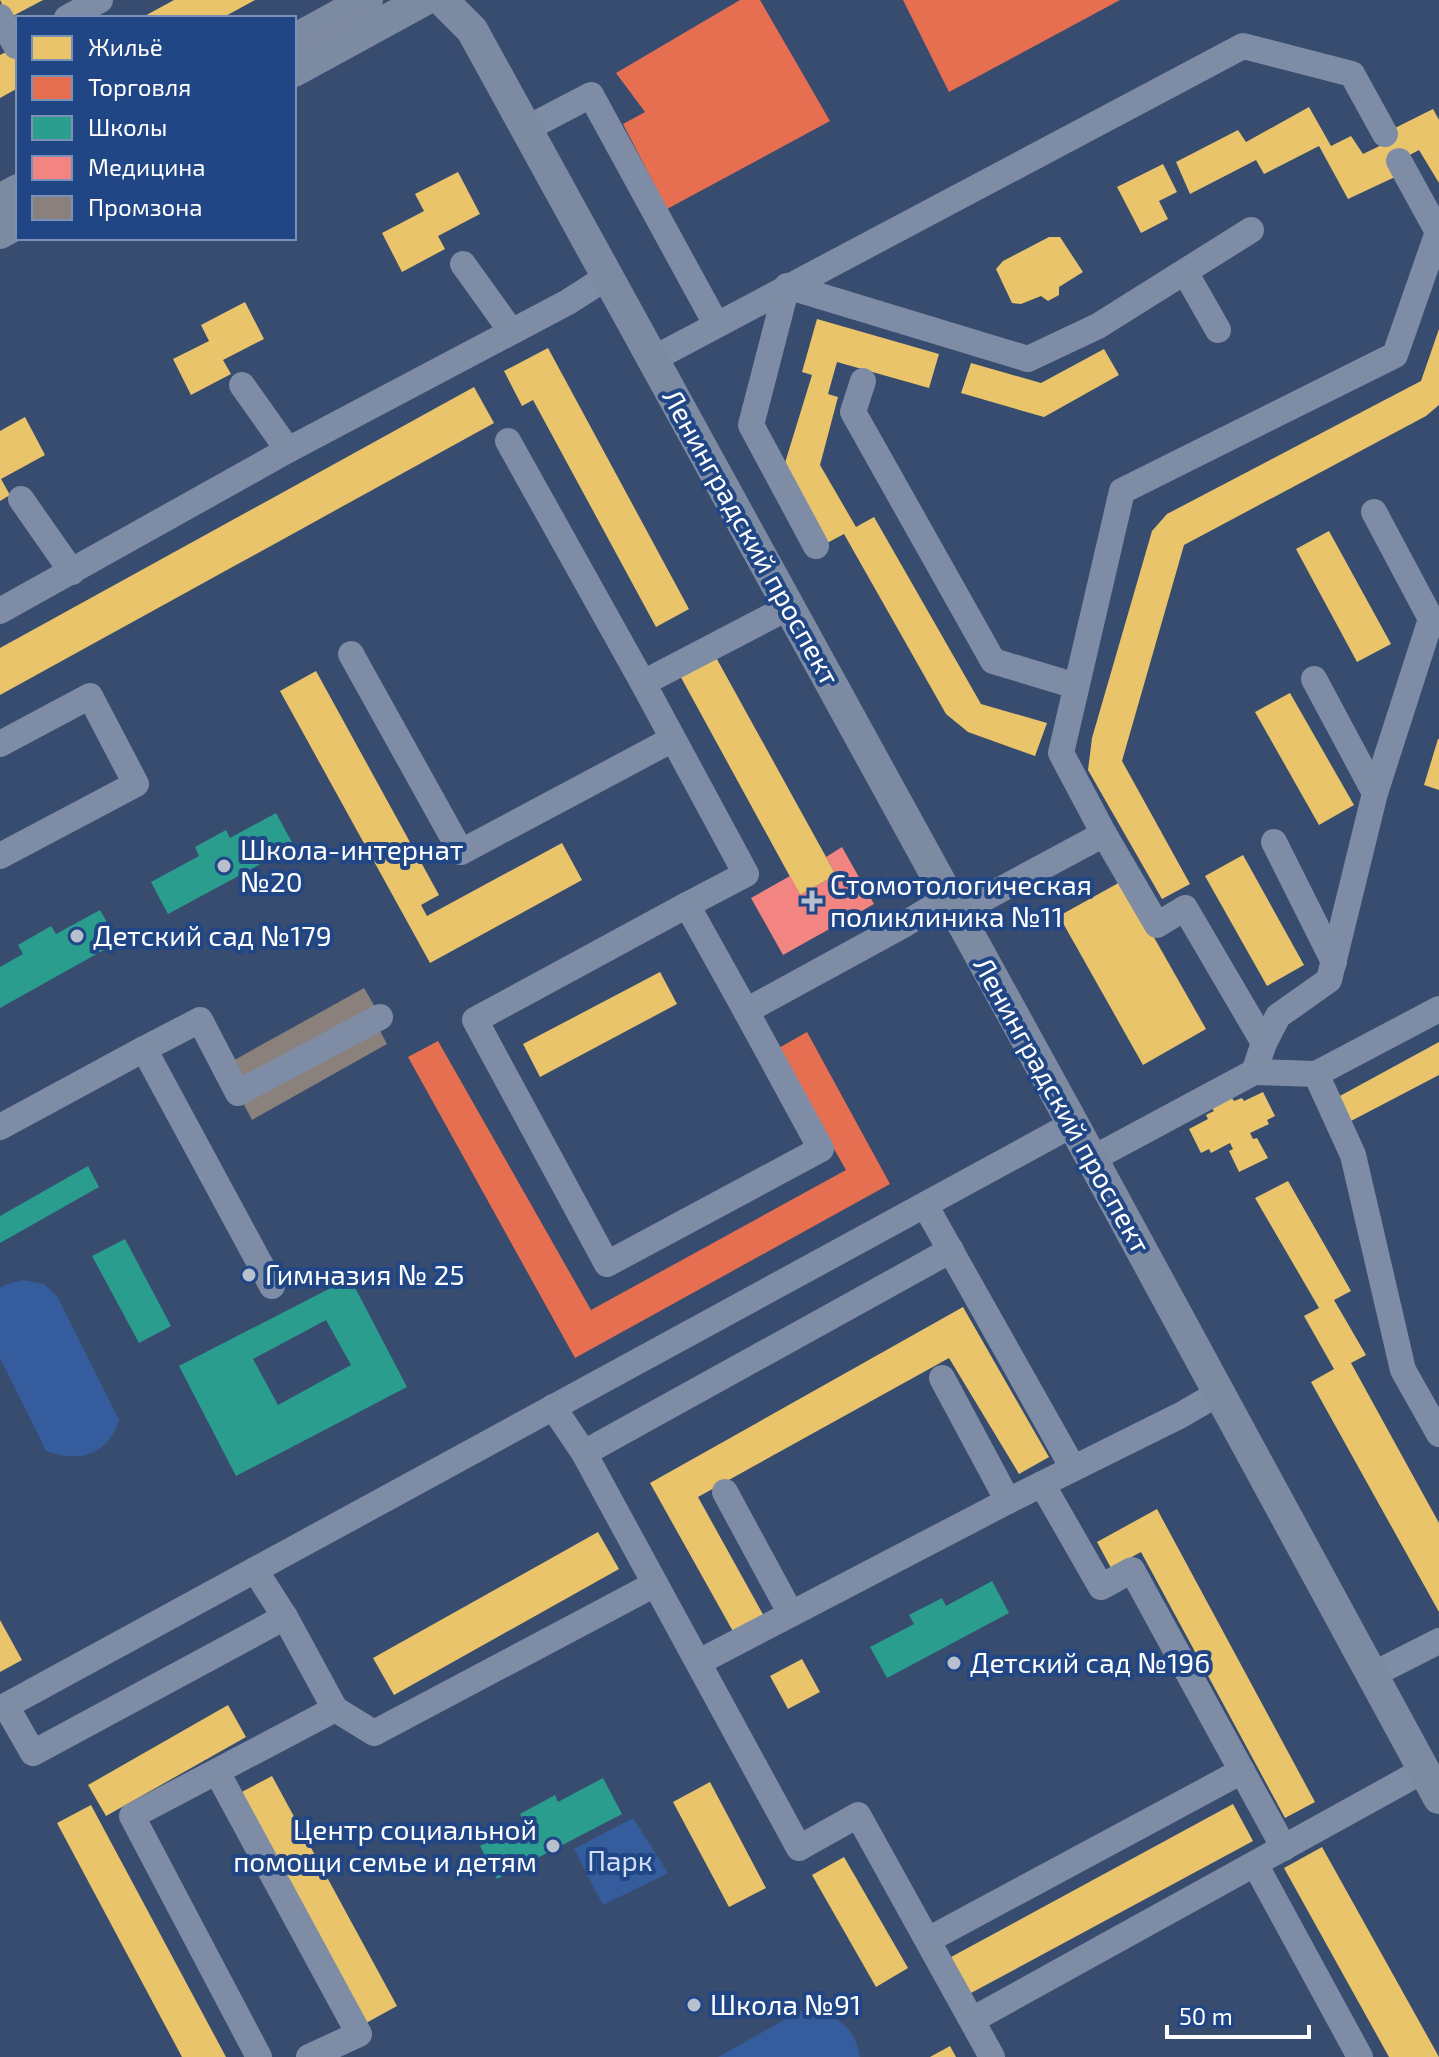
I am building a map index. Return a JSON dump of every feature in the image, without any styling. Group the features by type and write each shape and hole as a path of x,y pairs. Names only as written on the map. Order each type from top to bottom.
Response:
{"main road":[{"path":"296,39 367,0"},
{"path":"296,70 424,0"},
{"name":"Ленинградский проспект","path":"442,0 469,15 526,129 1432,1784"}],"street":[{"path":"71,16 100,0"},
{"path":"0,17 16,45"},
{"path":"653,359 1243,46 1352,74 1385,134"},
{"path":"526,129 591,95 716,324"},
{"path":"1264,1043 1185,908 1157,925 1061,753 1122,491 1395,355 1438,232 1399,161"},
{"path":"787,286 1028,359 1098,326 1251,230"},
{"path":"463,264 511,331"},
{"path":"1185,272 1218,330"},
{"path":"0,611 288,450 568,302 607,277"},
{"path":"787,286 751,425 816,546"},
{"path":"863,381 853,412 993,661 1076,686"},
{"path":"242,385 288,450"},
{"path":"508,441 746,874 687,905 475,1020 607,1264 821,1149 687,905"},
{"path":"21,499 72,572"},
{"path":"1254,1072 1278,1016 1329,980 1375,793 1431,619 1374,512"},
{"path":"643,683 789,607"},
{"path":"351,654 461,852 673,739"},
{"path":"1314,679 1375,793"},
{"path":"0,744 90,696 136,784 0,856"},
{"path":"746,1011 905,924 953,905 1104,834"},
{"path":"1274,842 1334,962"},
{"path":"1092,1159 1254,1072 1316,1074 1439,1009"},
{"path":"0,1127 200,1020 238,1093 380,1017"},
{"path":"144,1049 272,1286"},
{"path":"1316,1074 1353,1155 1403,1370 1439,1434"},
{"path":"285,1617 33,1753 3,1708 1073,1124"},
{"path":"925,1205 1073,1468"},
{"path":"584,1453 951,1250"},
{"path":"942,1378 1008,1501"},
{"path":"699,1662 1219,1393"},
{"path":"553,1407 584,1453 799,1848 858,1815 992,2057"},
{"path":"1042,1484 1101,1587 1132,1570 1284,1848"},
{"path":"725,1492 791,1614"},
{"path":"255,1570 285,1617 335,1709 374,1733 655,1584"},
{"path":"1372,1675 1439,1641"},
{"path":"259,2057 132,1816 335,1709"},
{"path":"928,1940 1242,1771"},
{"path":"217,1772 359,2034 309,2057"},
{"path":"972,2020 1284,1848 1432,1784"},
{"path":"1255,1864 1360,2057"}],"green space":[{"path":"23,1280 44,1284 57,1296 119,1420 107,1442 90,1454 70,1456 46,1451 0,1358 0,1288"},
{"name":"Парк","path":"633,1818 668,1873 603,1905 574,1849"},
{"path":"800,2011 822,2014 840,2022 853,2036 860,2057 718,2057"}],"building: Жильё":[{"path":"0,0 43,0 9,18"},
{"path":"174,0 255,0 226,16 145,16"},
{"path":"12,49 16,56 16,89 0,98 0,55"},
{"path":"1309,107 1331,146 1351,136 1363,154 1388,142 1383,134 1433,109 1439,120 1439,183 1419,150 1389,166 1395,177 1348,199 1319,146 1264,174 1256,160 1190,194 1176,162 1238,130 1246,142"},
{"path":"1163,164 1177,192 1159,201 1168,219 1141,233 1117,187"},
{"path":"458,172 480,214 438,236 445,249 402,272 382,233 424,211 415,194"},
{"path":"1049,237 1060,237 1083,272 1059,287 1059,295 1048,301 1041,296 1021,304 1012,303 996,269 1003,261"},
{"path":"245,302 264,339 223,360 231,374 191,395 173,359 209,341 201,325"},
{"path":"817,319 939,354 929,388 837,362 828,394 838,397 820,465 856,527 874,517 981,704 1047,723 1035,756 968,732 946,714 844,534 827,543 784,466 812,375 802,372"},
{"path":"1439,329 1439,405 1426,416 1184,545 1122,761 1190,884 1162,899 1088,770 1092,738 1152,531 1167,514 1421,381"},
{"path":"548,348 689,609 656,627 533,400 522,406 504,371"},
{"path":"1104,349 1119,375 1044,417 961,393 971,363 1041,383"},
{"path":"474,387 494,423 0,695 0,648"},
{"path":"25,417 45,455 1,479 10,495 0,501 0,431"},
{"path":"1329,531 1391,644 1357,662 1296,549"},
{"path":"713,652 836,875 800,895 678,672"},
{"path":"316,671 439,895 421,905 427,916 562,843 582,880 430,963 280,691"},
{"path":"1290,693 1354,805 1319,825 1255,712"},
{"path":"1439,739 1439,790 1424,785"},
{"path":"1243,855 1304,965 1267,986 1205,876"},
{"path":"1122,881 1206,1029 1143,1065 1059,916"},
{"path":"660,972 677,1004 540,1077 523,1044"},
{"path":"1439,1042 1439,1075 1351,1121 1338,1097"},
{"path":"1263,1092 1275,1116 1267,1120 1269,1124 1250,1133 1253,1139 1257,1138 1268,1158 1239,1172 1229,1151 1233,1149 1230,1143 1211,1153 1209,1149 1201,1153 1189,1129 1208,1119 1206,1115 1214,1111 1212,1108 1232,1098 1234,1101 1242,1098 1244,1101"},
{"path":"1288,1181 1351,1291 1334,1300 1366,1355 1351,1363 1439,1523 1439,1612 1311,1382 1334,1369 1304,1316 1319,1308 1255,1198"},
{"path":"963,1307 1049,1457 1019,1474 949,1358 698,1497 765,1618 735,1635 650,1483"},
{"path":"1157,1509 1315,1802 1285,1818 1141,1552 1111,1568 1097,1542"},
{"path":"598,1532 619,1569 394,1695 373,1658"},
{"path":"0,1620 22,1660 0,1672"},
{"path":"802,1659 820,1692 788,1709 770,1676"},
{"path":"228,1705 246,1737 106,1816 88,1785"},
{"path":"272,1776 397,2006 366,2023 240,1793"},
{"path":"710,1782 766,1888 729,1907 673,1802"},
{"path":"1233,1804 1253,1841 971,1993 951,1957"},
{"path":"91,1805 226,2057 182,2057 57,1823"},
{"path":"1322,1847 1439,2057 1389,2057 1284,1868"},
{"path":"844,1857 908,1968 876,1987 812,1875"},
{"path":"950,2046 956,2057 930,2057"}],"building: Торговля":[{"path":"740,0 760,0 830,121 667,209 623,124 645,112 616,73"},
{"path":"903,0 1120,0 949,92"},
{"path":"807,1032 890,1184 575,1358 408,1057 438,1041 591,1310 846,1170 777,1049"}],"building: Школы":[{"path":"276,813 294,846 168,914 151,882 199,856 195,847 226,830 230,838"},
{"path":"100,910 118,942 0,1008 0,967 23,954 18,945 51,926 56,934"},
{"path":"88,1166 99,1187 0,1243 0,1216"},
{"path":"125,1239 171,1326 139,1343 92,1256"},
{"path":"350,1278 407,1387 236,1476 179,1366","holes":["326,1320 351,1365 278,1405 253,1359"]},
{"path":"992,1581 1009,1613 887,1678 870,1647 914,1624 909,1615 942,1598 946,1606"},
{"path":"603,1778 622,1814 497,1879 480,1846 524,1822 520,1814 555,1795 558,1802"}],"building: Медицина":[{"name":"Стомотологическая поликлиника №11","path":"842,847 874,904 783,955 751,898 790,876 800,895 836,875 826,857"}],"building: Промзона":[{"path":"364,988 375,1007 240,1082 229,1063"},
{"path":"377,1025 387,1044 252,1120 242,1101"}],"place":[{"name":"Школа-интернат №20","path":"224,866"},
{"name":"Стомотологическая поликлиника №11","path":"812,901"},
{"name":"Детский сад №179","path":"77,936"},
{"name":"Гимназия № 25","path":"249,1275"},
{"name":"Детский сад №196","path":"954,1663"},
{"name":"Центр социальной помощи семье и детям","path":"553,1846"},
{"name":"Школа №91","path":"694,2005"}]}
